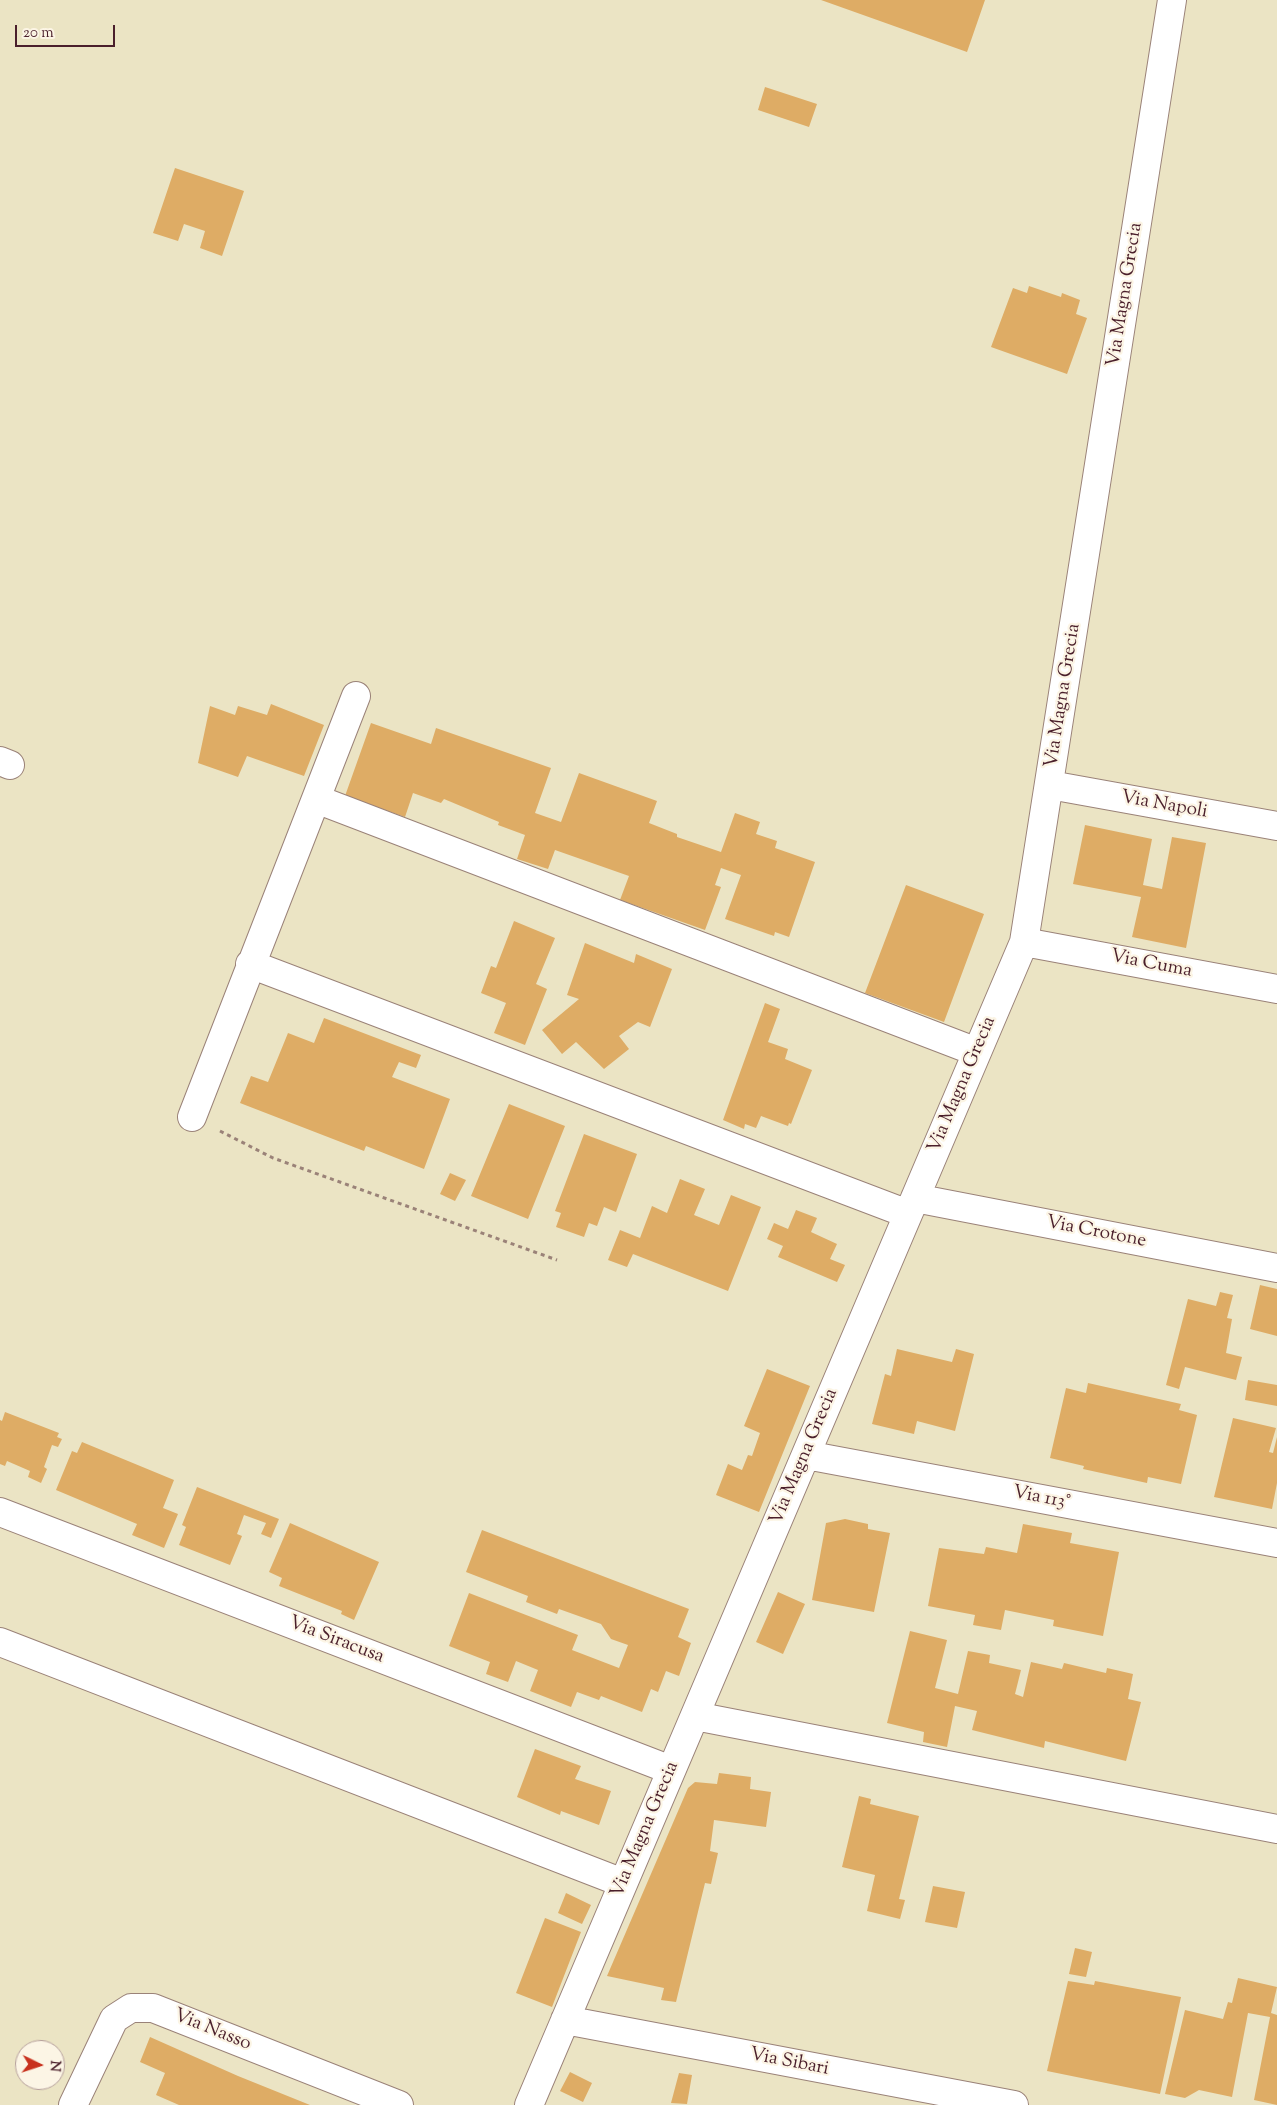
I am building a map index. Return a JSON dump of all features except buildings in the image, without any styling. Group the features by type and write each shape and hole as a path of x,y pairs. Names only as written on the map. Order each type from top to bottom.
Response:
{"street":[{"name":"Via Magna Grecia","path":"529,2105 1024,942 1172,0"},
{"path":"192,1117 356,696"},
{"name":"Via Napoli","path":"1050,785 1277,826"},
{"path":"316,799 977,1052"},
{"name":"Via Cuma","path":"1024,942 1277,989"},
{"name":"Via Crotone","path":"250,964 911,1206 1277,1268"},
{"name":"Via 113°","path":"806,1455 1277,1543"},
{"name":"Via Siracusa","path":"0,1512 671,1770"},
{"path":"0,1642 623,1883"},
{"path":"694,1716 1277,1829"},
{"name":"Via Nasso","path":"73,2105 114,2019 131,2008 153,2008 398,2105"},
{"name":"Via Sibari","path":"565,2020 1014,2105"}],"path":[{"path":"192,1117 273,1158 557,1260"}]}
